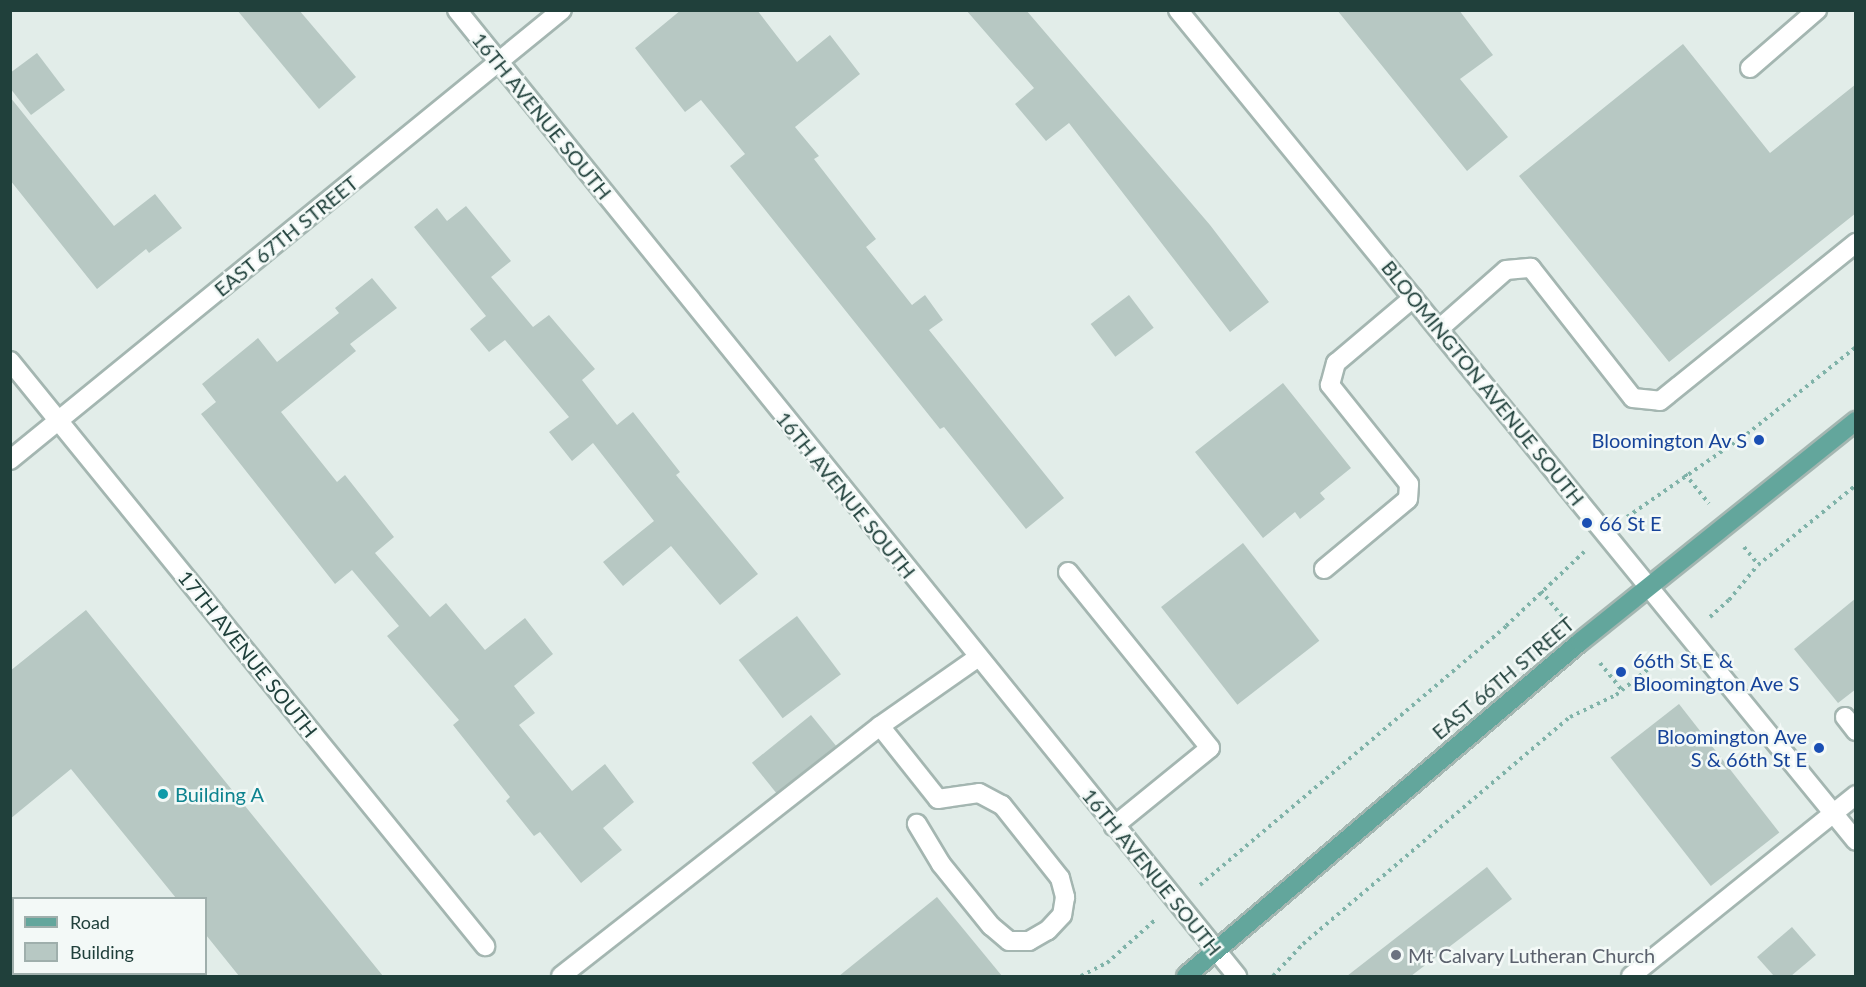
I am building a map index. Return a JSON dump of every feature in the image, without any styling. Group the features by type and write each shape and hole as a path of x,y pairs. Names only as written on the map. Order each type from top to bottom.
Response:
{"main road":[{"name":"EAST 66TH STREET","path":"1186,976 1650,586 1855,424"}],"street":[{"name":"16TH AVENUE SOUTH","path":"457,10 977,658 1237,976"},
{"name":"EAST 67TH STREET","path":"10,460 562,10"},
{"name":"BLOOMINGTON AVENUE SOUTH","path":"1178,10 1856,841"},
{"path":"1750,68 1817,10"},
{"path":"1438,328 1506,270 1531,268 1633,398 1660,401 1856,243"},
{"path":"1324,569 1408,499 1409,484 1330,385 1336,363 1413,298"},
{"name":"17TH AVENUE SOUTH","path":"10,361 485,946"},
{"path":"1068,573 1210,748 1114,826"},
{"path":"561,976 880,726 977,658"},
{"path":"880,726 938,799 979,793 1002,805 1060,878 1065,897 1062,915 1048,930 1029,941 1009,941 991,926 941,864 917,824"},
{"path":"1630,976 1856,795"}],"path":[{"path":"1647,501 1684,474 1747,434 1856,347"},
{"path":"1684,474 1702,495"},
{"path":"1730,600 1758,565 1856,485"},
{"path":"1747,551 1758,565"},
{"path":"1082,976 1107,963 1140,930 1177,903 1506,626 1576,558"},
{"path":"1541,590 1558,612"},
{"path":"1273,976 1303,944 1570,717 1622,690 1653,665"},
{"path":"1604,667 1622,690"}],"building":[{"path":"237,10 299,10 356,77 319,109"},
{"path":"681,10 757,10 797,62 830,35 860,74 795,127 819,156 814,159 876,239 866,247 912,305 925,295 943,320 929,330 1064,498 1026,529 944,427 940,429 730,166 745,154 701,100 685,112 635,48"},
{"path":"966,10 1026,10 1210,225 1269,302 1230,332 1069,123 1046,141 1015,104 1034,88"},
{"path":"1337,10 1459,10 1493,55 1460,79 1508,137 1467,171"},
{"path":"1683,44 1770,153 1856,84 1856,213 1669,362 1519,176"},
{"path":"37,53 65,90 31,115 10,88 10,73"},
{"path":"10,97 114,226 155,194 182,228 149,253 146,249 97,289 10,180"},
{"path":"466,206 511,261 491,277 533,327 549,315 595,369 582,380 617,425 633,412 680,472 676,475 758,574 720,605 671,546 623,586 603,562 654,521 593,443 572,461 549,432 569,417 505,340 489,352 470,329 486,316 414,227 437,208 447,221"},
{"path":"372,278 397,308 350,344 356,351 281,412 337,482 345,475 394,537 375,553 430,617 446,603 485,650 525,618 553,654 514,686 535,713 519,725 572,791 605,764 634,802 603,828 622,850 581,883 540,832 534,836 506,801 510,797 453,725 459,720 387,636 399,626 352,570 335,584 201,414 216,402 202,384 258,338 277,362 339,313 335,308"},
{"path":"1129,295 1154,328 1115,357 1091,324"},
{"path":"1283,383 1351,468 1320,493 1325,499 1300,519 1295,512 1263,538 1195,452"},
{"path":"1243,543 1319,641 1237,705 1161,607"},
{"path":"1856,598 1856,689 1838,703 1794,649"},
{"name":"Building A","path":"86,610 383,976 239,976 207,936 207,897 175,897 71,769 10,819 10,671"},
{"path":"797,616 841,674 783,718 739,660"},
{"path":"1679,704 1779,832 1711,886 1610,758"},
{"path":"811,715 836,746 777,794 752,763"},
{"path":"1487,867 1512,899 1411,976 1347,976"},
{"path":"937,897 1002,976 839,976"},
{"path":"1792,927 1816,955 1791,976 1774,976 1757,957"}],"place":[{"name":"Bloomington Av S","path":"1759,440"},
{"name":"66 St E","path":"1587,523"},
{"name":"66th St E & Bloomington Ave S","path":"1621,672"},
{"name":"Bloomington Ave S & 66th St E","path":"1819,748"},
{"name":"Building A","path":"163,794"},
{"name":"Mt Calvary Lutheran Church","path":"1396,955"}]}
